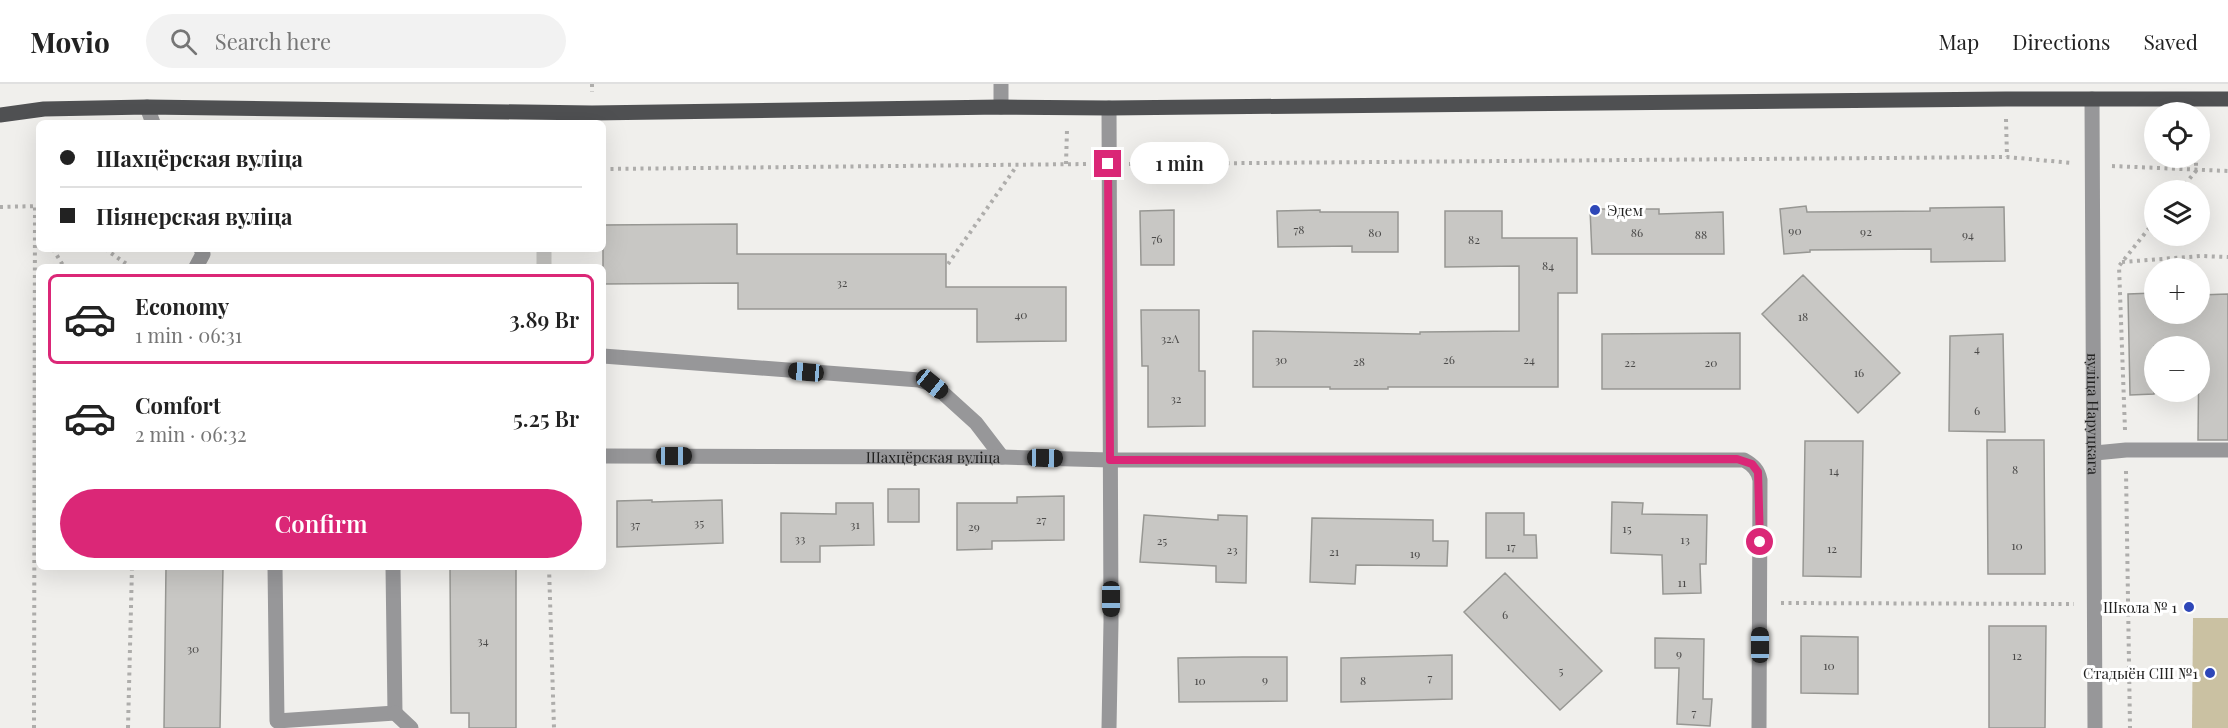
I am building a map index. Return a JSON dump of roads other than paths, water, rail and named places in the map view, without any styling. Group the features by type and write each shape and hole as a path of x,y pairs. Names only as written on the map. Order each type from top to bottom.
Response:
{"main road":[{"path":"0,115 44,109 147,107 545,118 1001,107 2228,99"}],"street":[{"path":"1001,84 1001,107"},
{"name":"вуліца Наруцкага","path":"2092,99 2095,728"},
{"path":"147,107 152,120"},
{"path":"1109,108 1109,728"},
{"path":"606,356 919,380 932,384 976,423 1002,457"},
{"path":"2095,453 2126,450 2228,450"},
{"name":"Шахцёрская вуліца","path":"606,456 1002,457 1110,460 1744,460 1752,464 1760,480 1760,728"},
{"path":"275,570 277,721 395,713"},
{"path":"393,570 395,713 411,728"}],"tunnel":[{"path":"544,252 544,264"}],"place":[{"name":"Эдем","path":"1595,210"},
{"name":"Школа № 1","path":"2189,607"},
{"name":"Стадыён СШ №1","path":"2210,673"}]}
